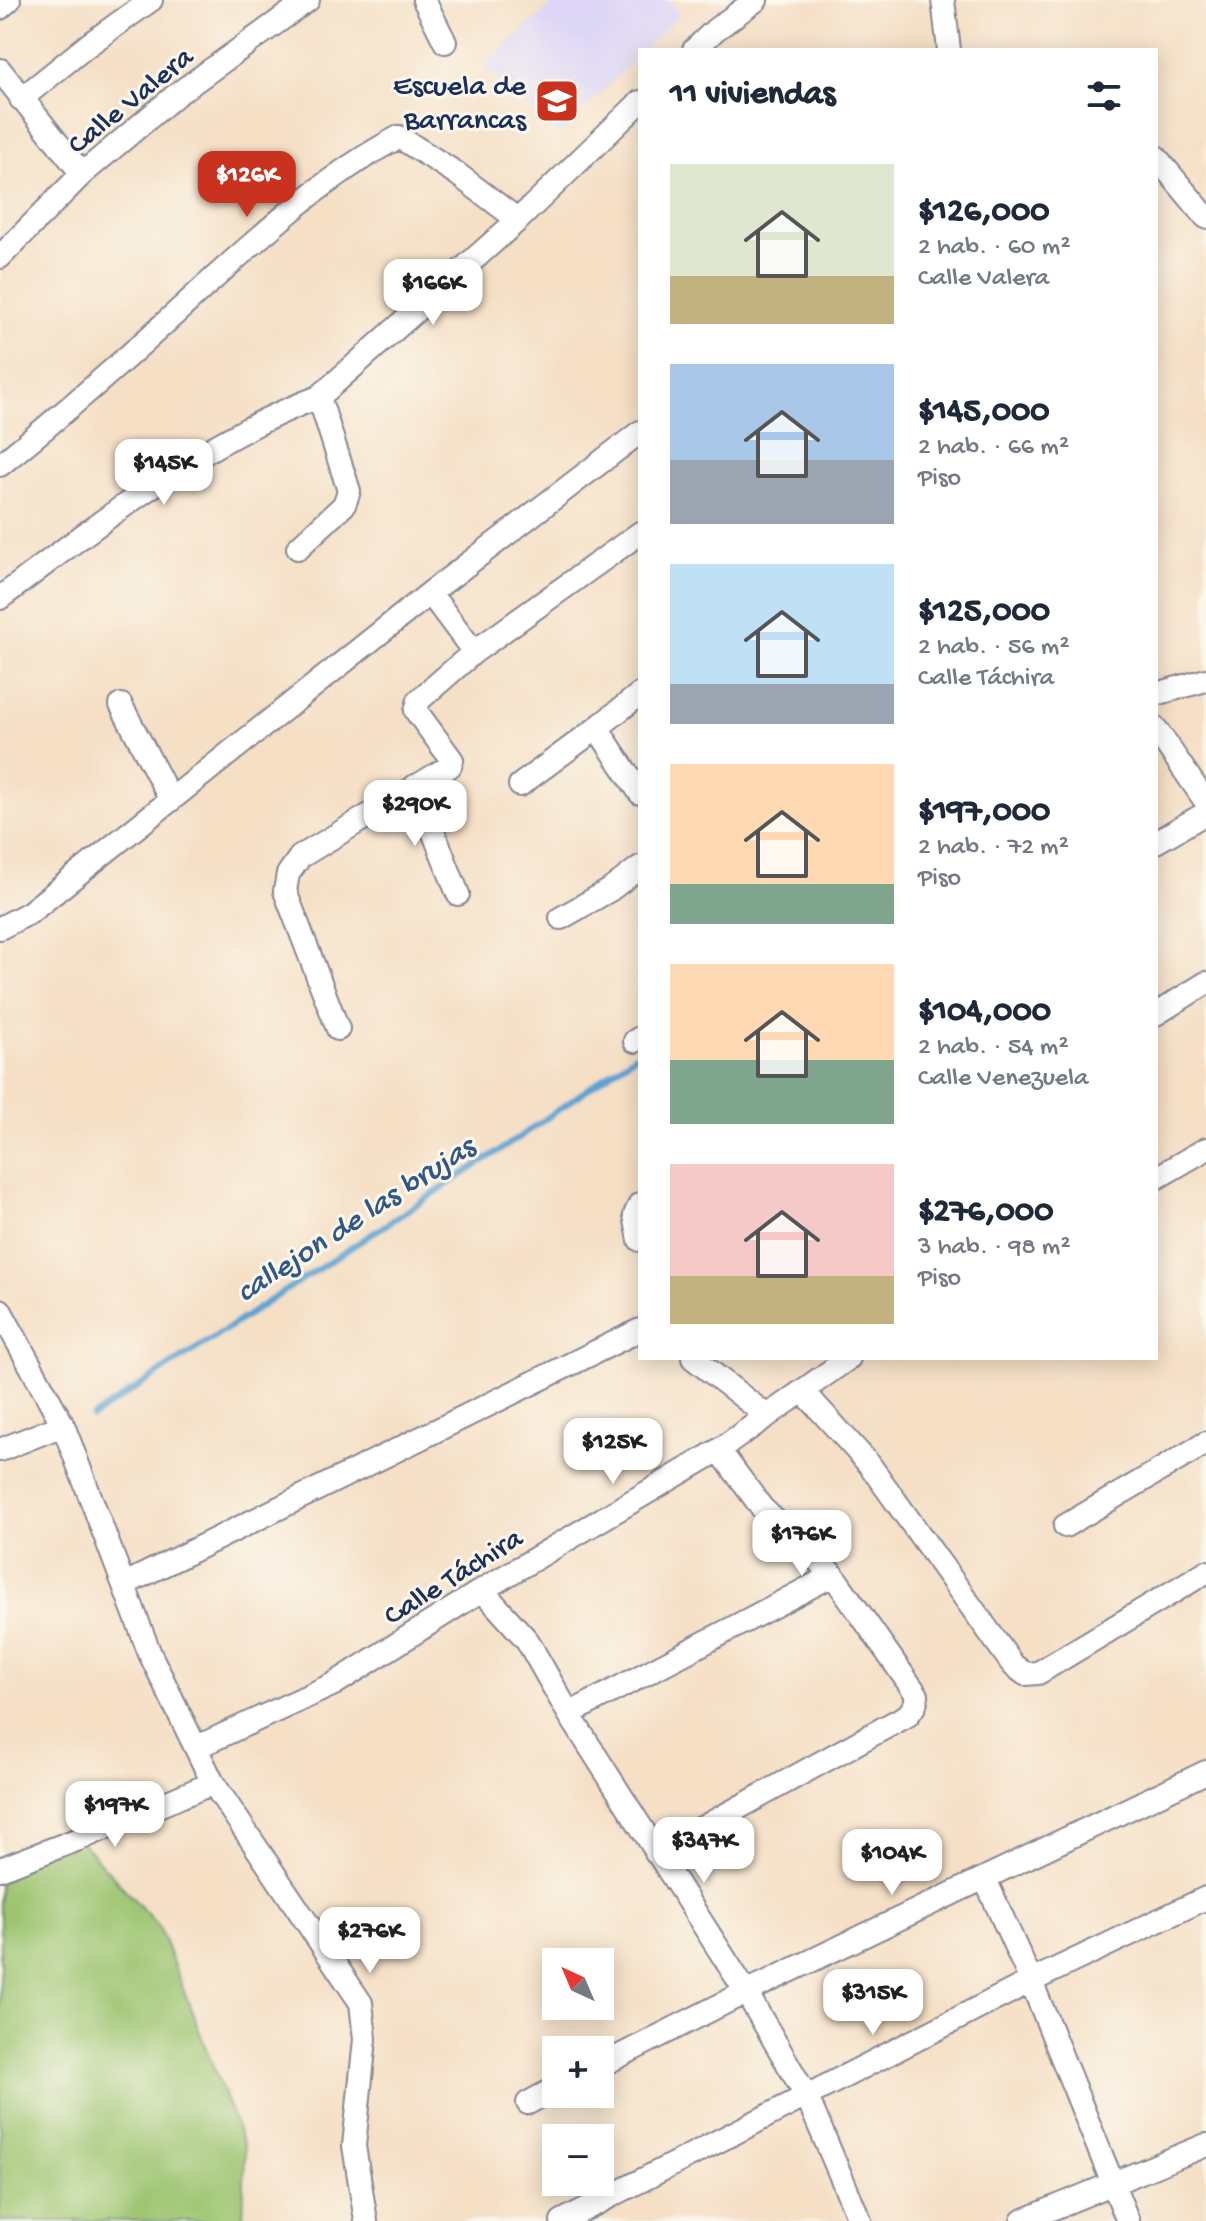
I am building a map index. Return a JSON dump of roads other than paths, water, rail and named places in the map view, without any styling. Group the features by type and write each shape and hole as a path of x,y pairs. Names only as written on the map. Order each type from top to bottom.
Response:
{"street":[{"path":"0,8 9,0"},
{"path":"21,99 151,0"},
{"name":"Calle Valera","path":"0,257 82,174 176,95 308,0"},
{"path":"424,0 445,42"},
{"path":"696,48 756,0"},
{"path":"943,0 949,48"},
{"path":"0,70 82,174"},
{"path":"0,598 148,489 235,434 319,397 518,220 638,104"},
{"path":"0,465 69,410 240,255 313,194 373,150 399,137 456,173 518,220"},
{"path":"1158,159 1206,217"},
{"path":"298,548 349,498 319,397"},
{"path":"0,928 29,913 430,593 638,434"},
{"path":"338,1029 285,891 288,874 300,857 452,763 416,711 416,705 474,652 638,534"},
{"path":"430,593 474,652"},
{"path":"1158,693 1206,680"},
{"path":"520,785 638,696"},
{"path":"121,705 171,800"},
{"path":"597,728 638,790"},
{"path":"1158,732 1206,802"},
{"path":"415,786 458,894"},
{"path":"1158,841 1206,813"},
{"path":"561,918 610,890 638,869"},
{"path":"1158,1013 1206,983"},
{"path":"1158,1177 1206,1149"},
{"path":"638,1208 635,1215 638,1230"},
{"path":"0,1310 63,1425 150,1654 213,1783 361,2003 365,2039 354,2146 366,2221"},
{"path":"125,1584 638,1331"},
{"path":"696,1360 766,1415"},
{"name":"Calle Táchira","path":"197,1747 334,1684 482,1590 719,1450 846,1360"},
{"path":"803,1391 869,1464 1013,1665 1025,1674 1038,1673 1206,1572"},
{"path":"0,1450 63,1425"},
{"path":"1065,1526 1206,1443"},
{"path":"656,1853 908,1715 917,1695 833,1575 762,1508 719,1450"},
{"path":"569,1714 833,1575"},
{"path":"482,1590 527,1640 569,1714 746,1992 807,2097 860,2221"},
{"path":"614,2059 746,1992 1206,1772"},
{"path":"0,1869 213,1783"},
{"path":"985,1879 1031,1981 1128,2221"},
{"path":"562,2221 1031,1981 1206,1898"},
{"path":"528,2103 542,2096"},
{"path":"1022,2221 1206,2145"},
{"path":"606,2199 614,2221"}],"waterway":[{"name":"callejon de las brujas","path":"92,1417 517,1139 638,1053"}],"place":[{"name":"Escuela de Barrancas","path":"557,101"}]}
